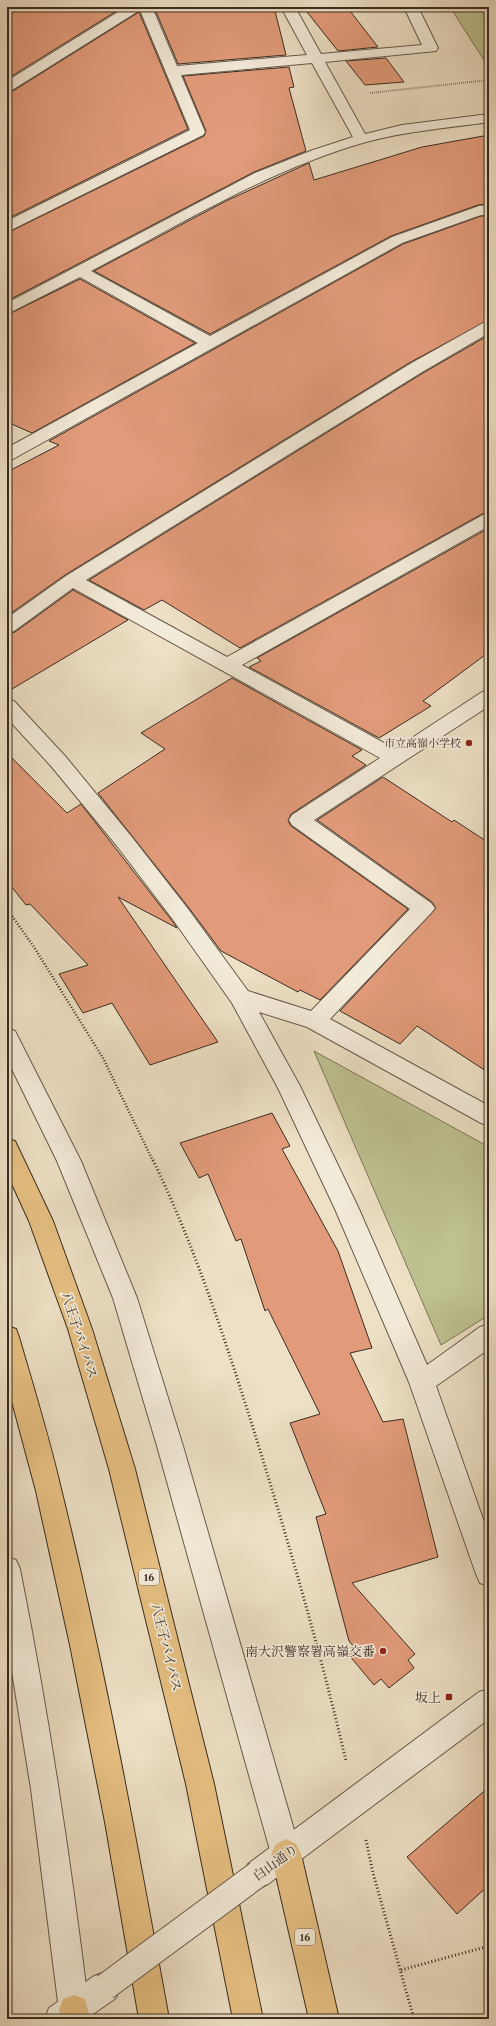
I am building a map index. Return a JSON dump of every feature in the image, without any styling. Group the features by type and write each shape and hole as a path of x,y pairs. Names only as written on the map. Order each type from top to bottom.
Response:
{"highway":[{"name":"八王子バイパス","path":"7,1148 40,1221 80,1329 122,1469 200,1784 248,2019"},
{"path":"7,1337 49,1490 84,1645 119,1822 154,2019"},
{"name":"16","path":"286,1854 324,2019"}],"street":[{"path":"7,87 135,7"},
{"path":"7,227 198,132 145,7"},
{"path":"288,7 318,59 336,97 361,139"},
{"path":"173,71 432,48 411,7"},
{"path":"7,309 260,176 318,153 361,139 402,129 489,118"},
{"path":"7,455 397,240 479,211 489,210"},
{"path":"80,271 210,343"},
{"path":"7,627 72,580 410,372 489,326"},
{"path":"228,665 489,519"},
{"path":"72,580 394,757"},
{"path":"315,1021 424,908 299,820 489,696"},
{"path":"7,706 58,761 124,842 181,915 240,997 289,1086 347,1209 422,1382 489,1574"},
{"path":"240,997 315,1021 489,1117"},
{"path":"7,1037 69,1161 124,1298 170,1446 286,1854"},
{"path":"422,1382 489,1335"},
{"path":"7,1569 25,1659 45,1785 70,2016"},
{"name":"白山通り","path":"70,2016 105,1987 489,1702"}],"path":[{"path":"336,97 489,80"},
{"path":"7,909 34,947 103,1058 170,1194 203,1278 239,1384 286,1534 330,1692 343,1749"},
{"path":"371,1858 373,1873 414,2019"},
{"path":"401,1970 489,1946"}],"green space":[{"path":"450,7 489,7 489,68"},
{"path":"314,1051 489,1147 489,1315 441,1345"}],"building":[{"path":"7,7 123,7 7,79"},
{"path":"154,7 274,7 286,55 178,64"},
{"path":"303,7 347,7 378,47 338,51"},
{"path":"139,12 188,129 7,219 7,92 13,91"},
{"path":"386,58 404,82 365,85 346,61"},
{"path":"289,67 294,87 289,88 306,151 254,172 7,301 7,233 204,136 206,131 183,76"},
{"path":"489,135 489,204 478,205 391,236 210,334 94,271 226,201 309,163 314,180 422,147"},
{"path":"481,216 489,216 489,320 409,363 65,575 7,616 7,472 59,445 49,441 403,244"},
{"path":"80,279 195,343 32,433 7,422 7,315"},
{"path":"489,335 489,512 482,514 240,648 162,600 144,610 89,580 423,373"},
{"path":"489,528 489,652 423,701 431,706 379,738 249,667 261,661 257,658"},
{"path":"73,590 128,620 7,692 7,634 15,632"},
{"path":"232,678 362,750 352,756 366,765 291,814 288,821 291,826 408,909 320,1000 300,990 298,992 221,951 98,793 165,749 141,733"},
{"path":"7,753 67,813 81,804 173,922 177,928 118,897 218,1042 150,1065 112,1003 83,1013 59,974 88,965 30,904 26,905 7,881"},
{"path":"383,777 452,822 454,820 489,843 489,1073 417,1026 400,1044 340,1011 436,908 432,902 317,820"},
{"path":"272,1113 290,1146 282,1149 338,1251 372,1348 350,1353 383,1422 403,1419 438,1557 352,1583 415,1654 408,1660 414,1668 389,1688 381,1679 374,1685 348,1654 355,1648 349,1641 316,1517 326,1514 290,1423 320,1414 268,1309 265,1311 241,1239 236,1241 208,1174 199,1178 180,1143"},
{"path":"489,1787 489,1885 457,1914 407,1857"}],"place":[{"name":"市立高嶺小学校","path":"469,743"},
{"name":"南大沢警察署高嶺交番","path":"383,1651"},
{"name":"坂上","path":"449,1697"}]}
